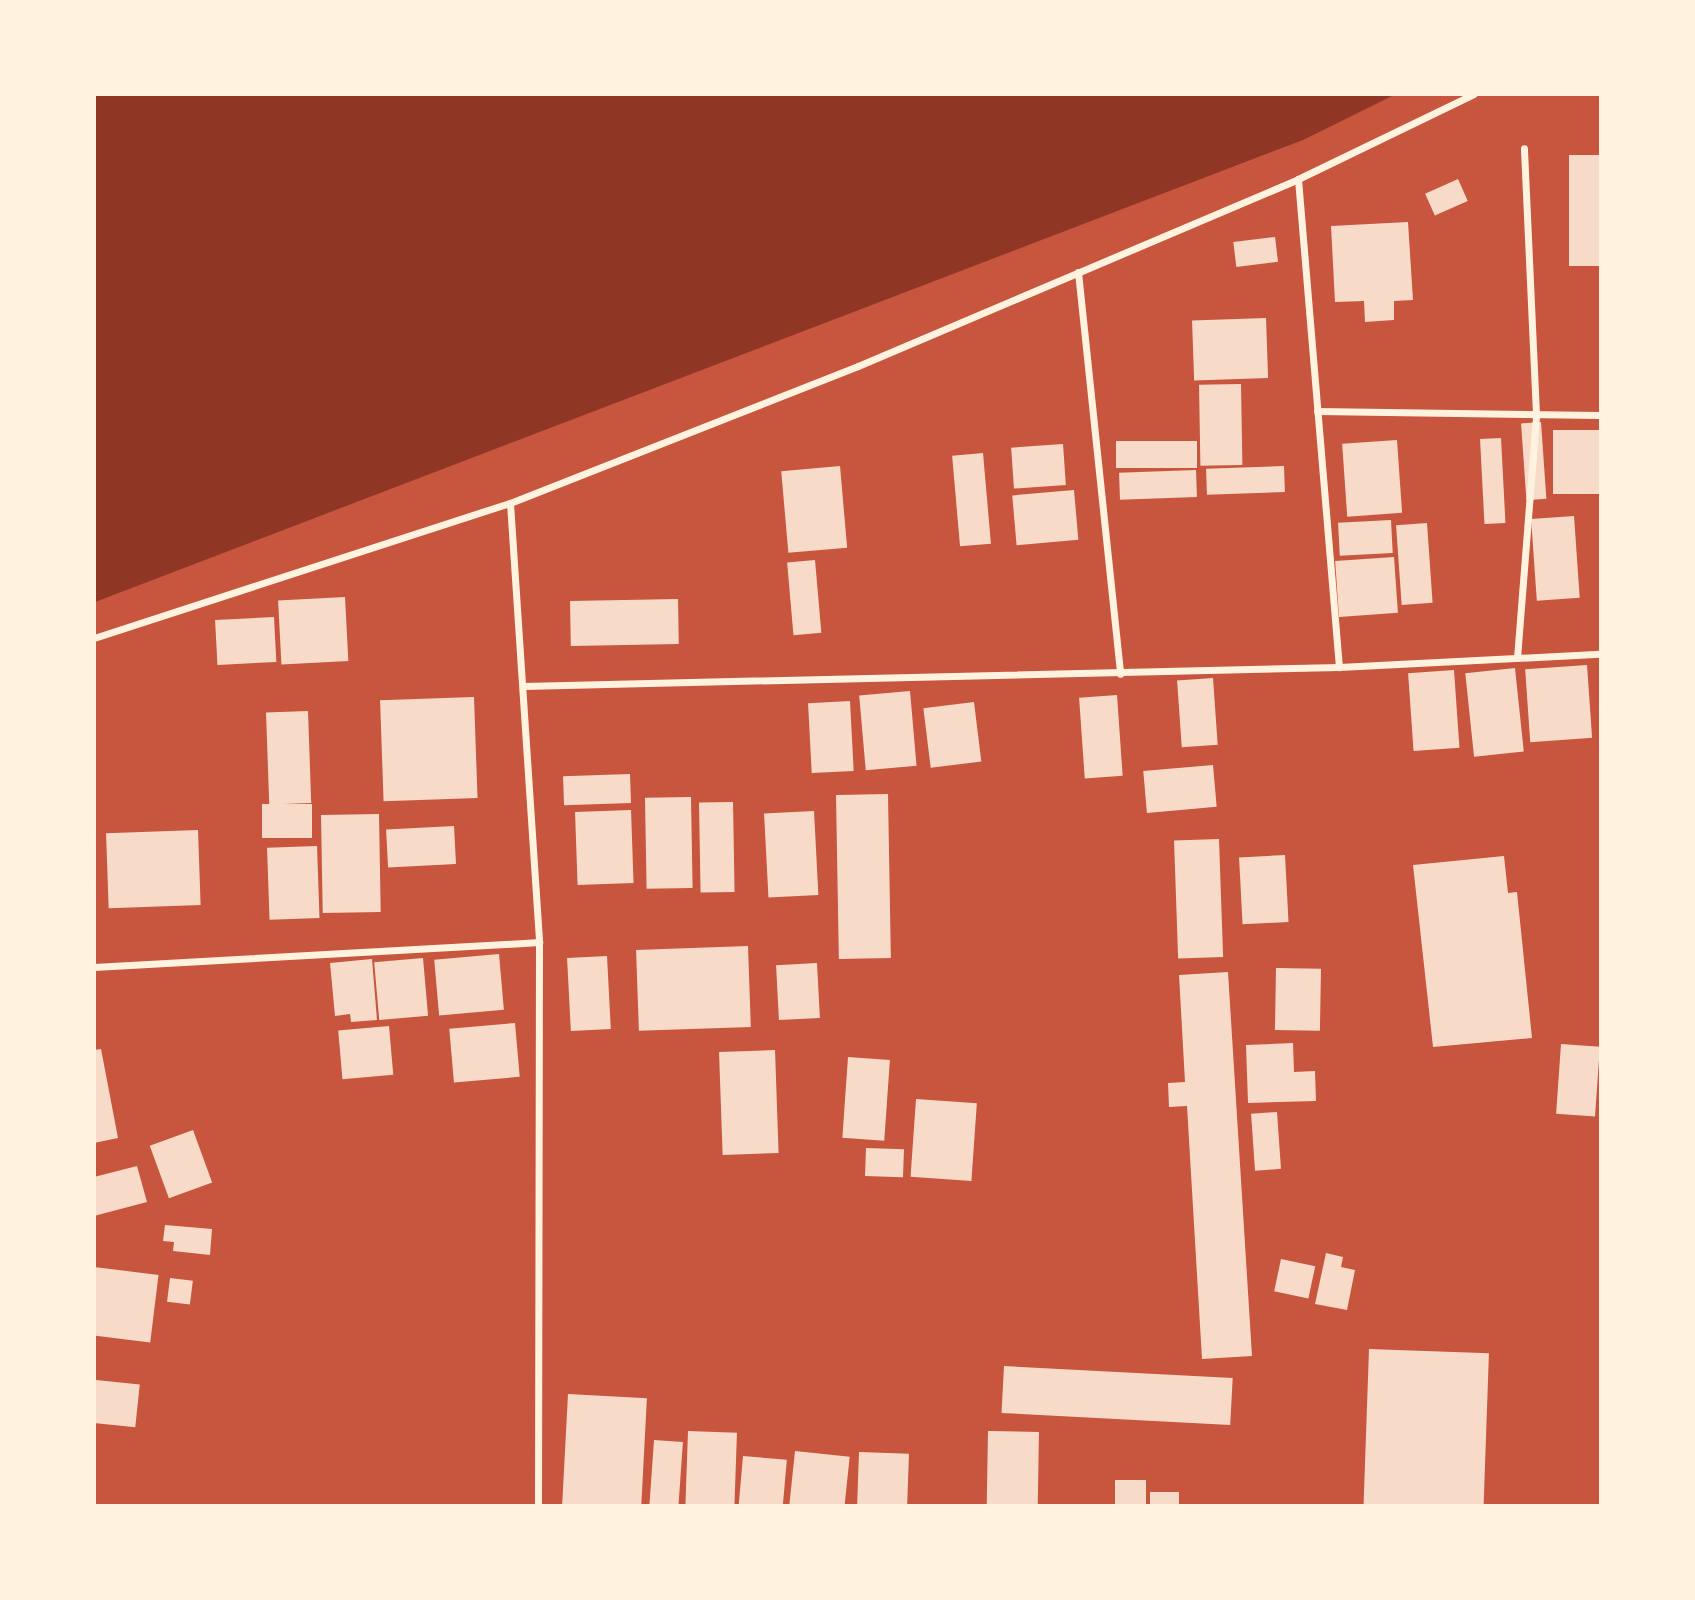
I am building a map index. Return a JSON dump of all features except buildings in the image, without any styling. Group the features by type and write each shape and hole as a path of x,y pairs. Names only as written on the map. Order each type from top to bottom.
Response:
{"street":[{"path":"94,638 510,503 858,366 1298,179 1475,94"},
{"path":"1517,658 1536,414 1524,148"},
{"path":"1298,179 1339,667"},
{"path":"1078,272 1120,674"},
{"path":"1317,411 1601,415"},
{"path":"510,503 539,942 538,1506"},
{"path":"523,686 1120,674 1339,667 1601,653"},
{"path":"94,967 539,942"}],"shaded area":[{"path":"95,94 1394,95 1303,140 95,602"}]}
